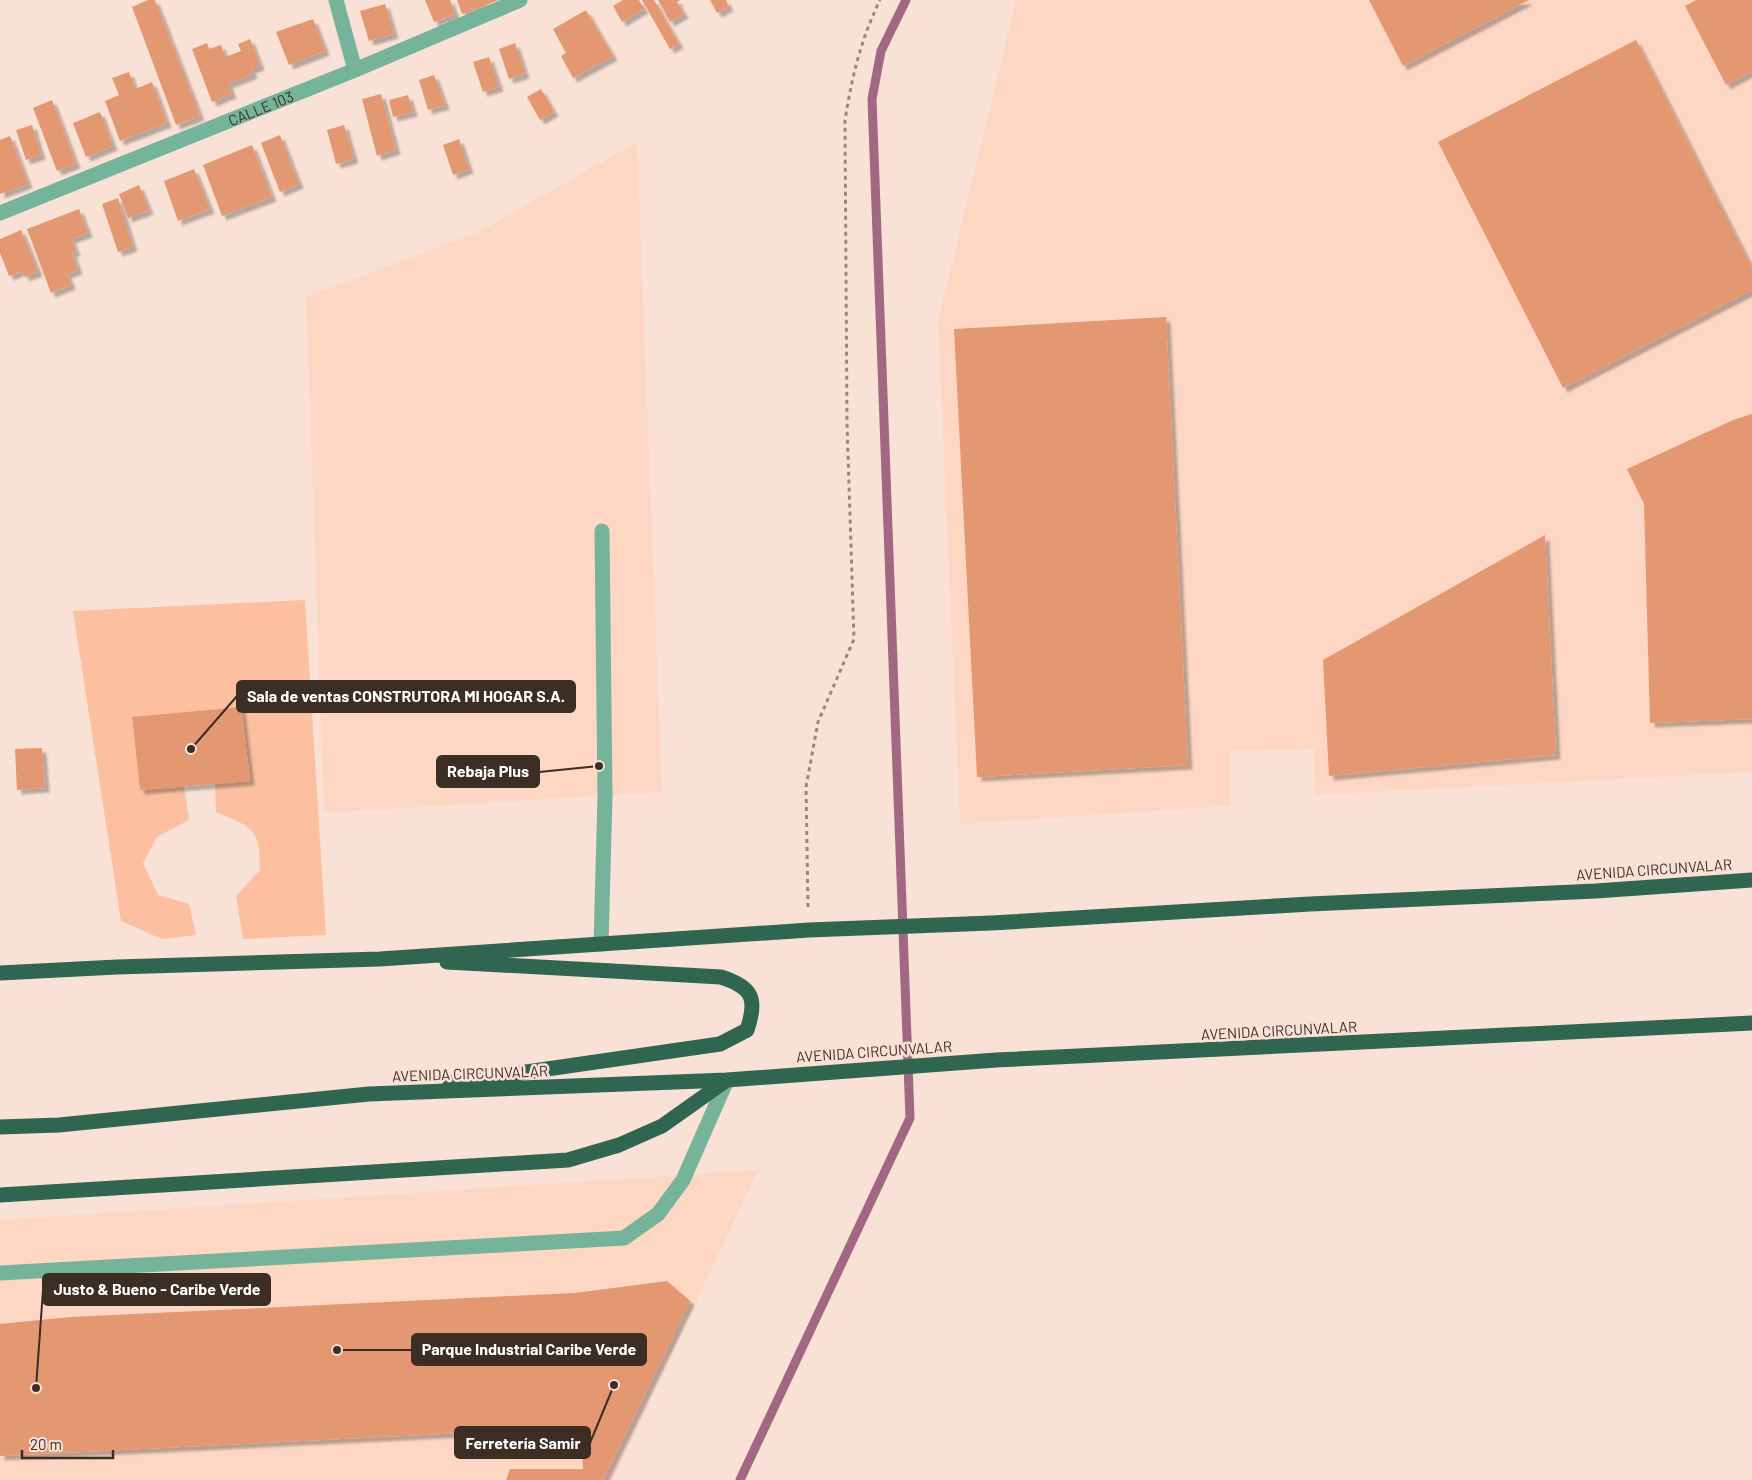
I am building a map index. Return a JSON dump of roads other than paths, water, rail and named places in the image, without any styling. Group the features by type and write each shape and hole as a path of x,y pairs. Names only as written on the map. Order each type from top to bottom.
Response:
{"highway":[{"name":"AVENIDA CIRCUNVALAR","path":"0,973 117,966 380,959 809,930 991,923 1310,904 1596,891 1752,880"},
{"path":"369,1094 720,1044 747,1030 753,1013 751,997 740,983 720,977 380,959"},
{"name":"AVENIDA CIRCUNVALAR","path":"0,1127 60,1125 369,1094 727,1080 996,1060 1752,1023"},
{"path":"0,1195 568,1160 619,1145 662,1126 727,1080"}],"street":[{"path":"336,0 355,70"},
{"name":"CALLE 103","path":"0,213 355,70 520,0"},
{"path":"601,944 606,796 602,531"},
{"path":"0,1273 624,1238 658,1214 683,1180 727,1080"}],"waterway":[{"path":"740,1480 910,1118 872,99 881,51 906,0"}],"place":[{"name":"Sala de ventas CONSTRUTORA MI HOGAR S.A.","path":"191,749"},
{"name":"Rebaja Plus","path":"599,766"},
{"name":"Parque Industrial Caribe Verde","path":"337,1350"},
{"name":"Ferretería Samir","path":"614,1385"},
{"name":"Justo & Bueno - Caribe Verde","path":"36,1388"}]}
